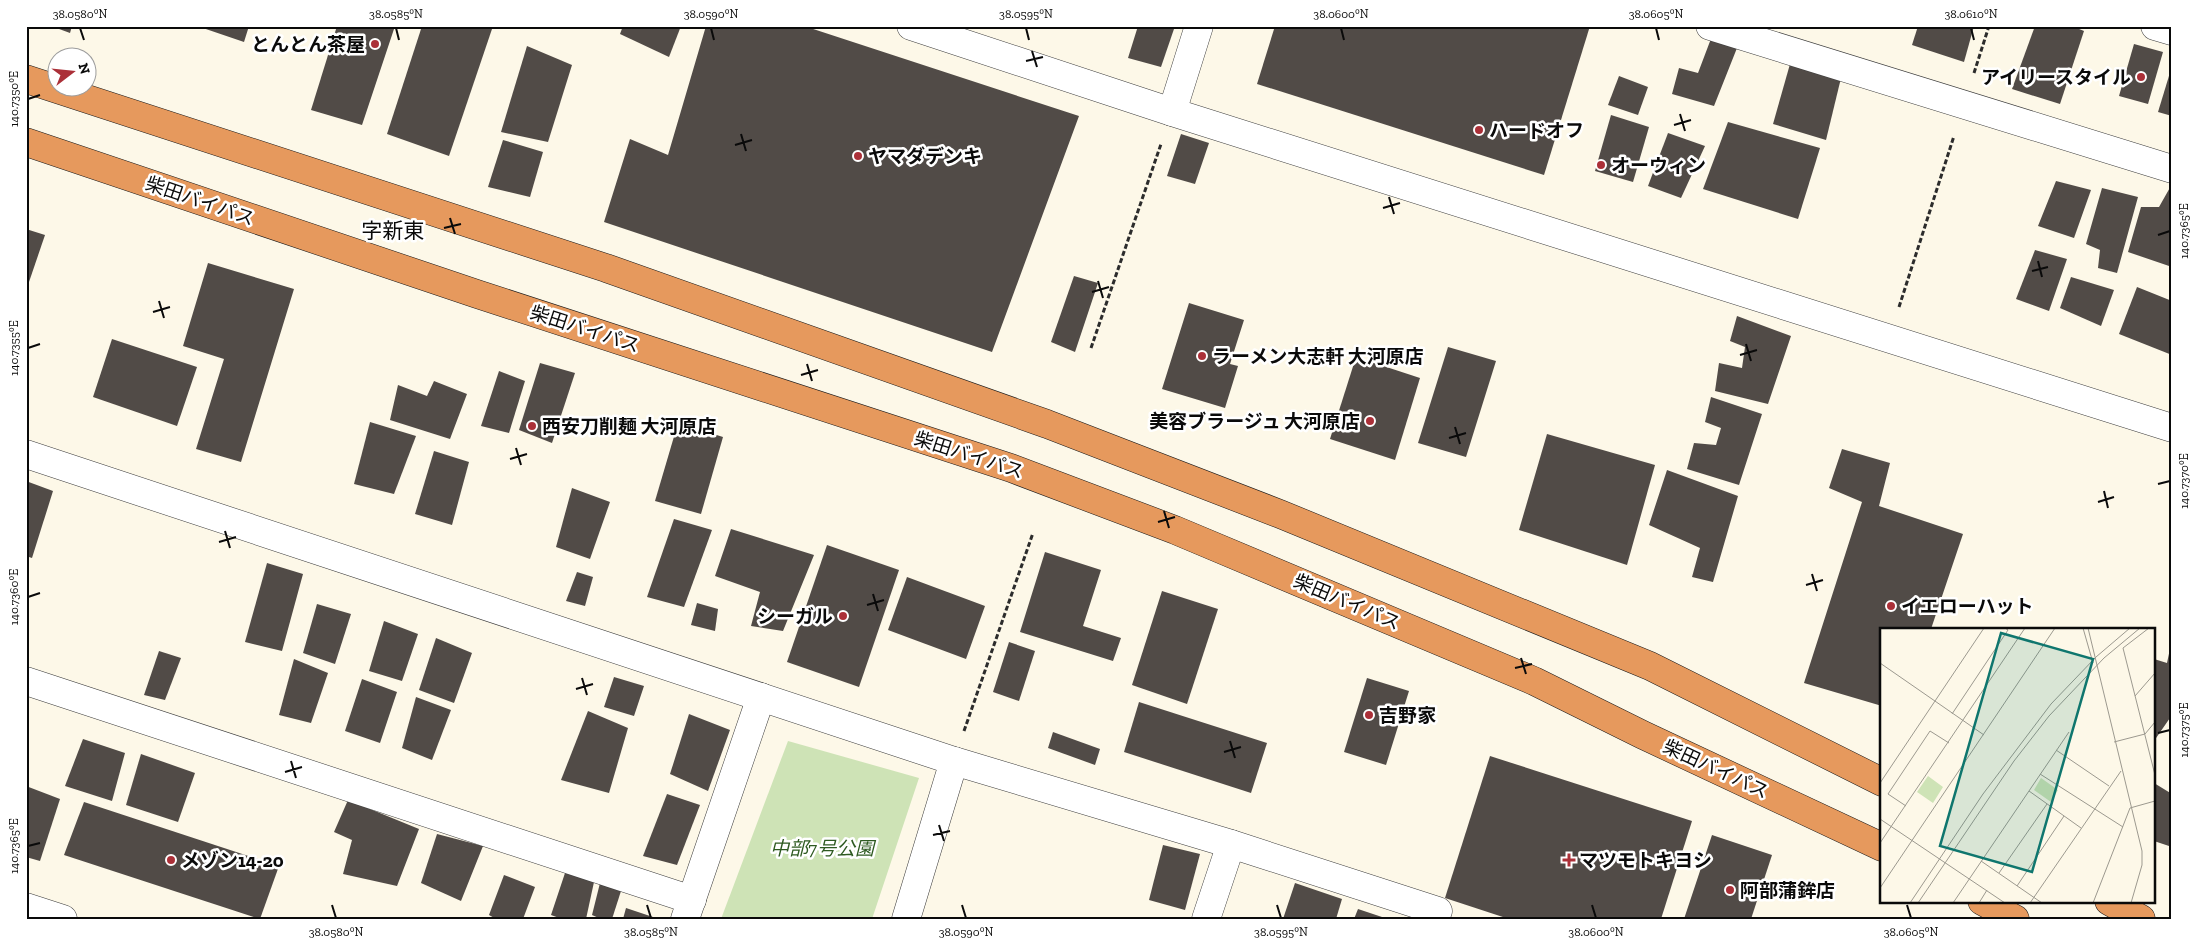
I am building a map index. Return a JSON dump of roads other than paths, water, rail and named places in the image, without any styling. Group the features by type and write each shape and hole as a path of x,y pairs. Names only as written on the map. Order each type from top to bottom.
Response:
{"highway":[{"path":"26,79 606,268 1056,427 1280,514 1650,666 1880,781"},
{"name":"柴田バイパス","path":"26,142 486,297 1012,468 1148,520 1534,681 1643,735 1880,846"},
{"path":"1984,902 2014,919"},
{"path":"2111,902 2142,919"}],"street":[{"path":"911,26 1172,112 2172,428"},
{"path":"1172,112 1199,26"},
{"path":"1710,26 2172,169"},
{"path":"2156,26 2172,31"},
{"path":"26,454 954,761 1231,844 1438,911"},
{"path":"26,681 689,909 762,697"},
{"path":"906,919 954,761"},
{"path":"1206,919 1231,844"},
{"path":"26,907 63,919"}],"place":[{"name":"とんとん茶屋","path":"375,44"},
{"name":"アイリースタイル","path":"2141,77"},
{"name":"ハードオフ","path":"1479,130"},
{"name":"ヤマダデンキ","path":"858,156"},
{"name":"オーウィン","path":"1601,165"},
{"name":"ラーメン大志軒 大河原店","path":"1202,356"},
{"name":"美容ブラージュ 大河原店","path":"1370,421"},
{"name":"西安刀削麺 大河原店","path":"532,426"},
{"name":"イエローハット","path":"1891,606"},
{"name":"シーガル","path":"843,616"},
{"name":"吉野家","path":"1369,715"},
{"name":"メゾン14-20","path":"171,860"},
{"name":"マツモトキヨシ","path":"1569,860"},
{"name":"阿部蒲鉾店","path":"1730,890"}],"district":[{"name":"字新東","path":"393,230"}],"park label":[{"name":"中部7号公園","path":"822,848"}]}
